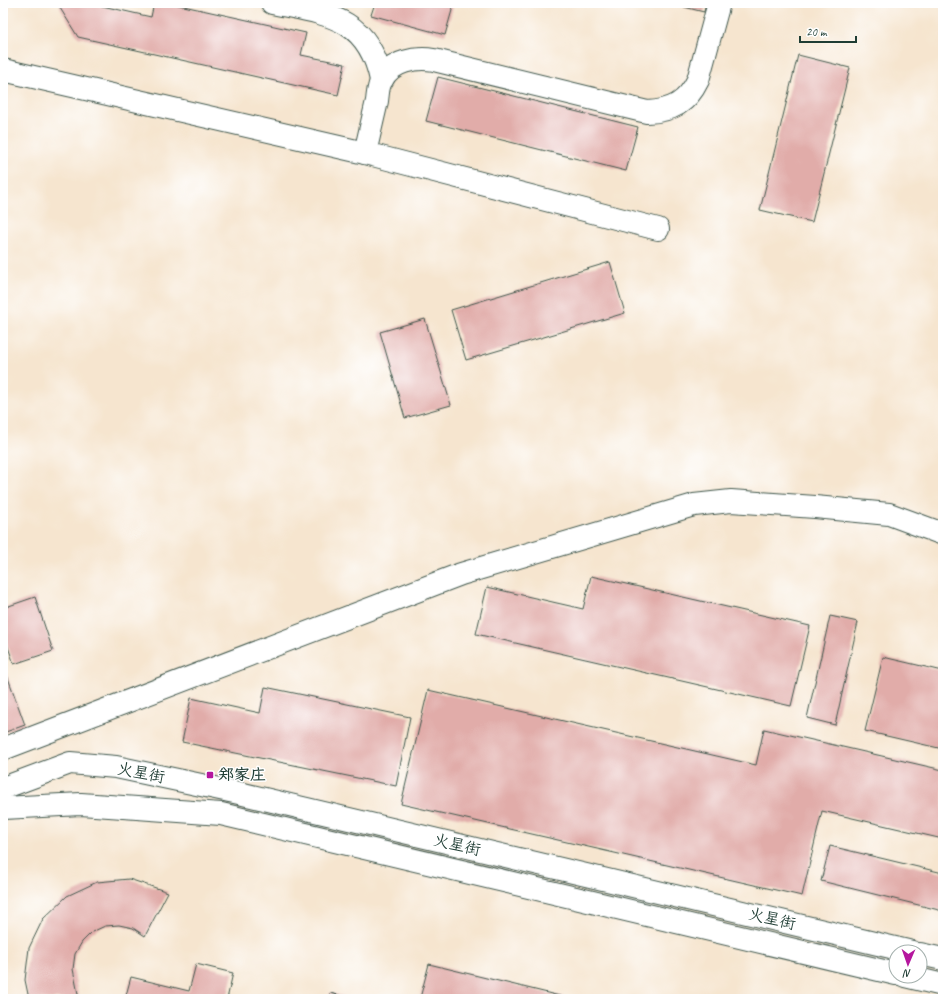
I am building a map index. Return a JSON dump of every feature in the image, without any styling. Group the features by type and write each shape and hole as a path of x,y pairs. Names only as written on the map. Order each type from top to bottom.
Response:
{"street":[{"path":"272,3 338,18 361,35 369,46 376,59 381,80 365,153"},
{"path":"381,80 390,70 401,63 423,58 647,112 667,110 686,99 698,80 719,3"},
{"path":"3,70 365,153 658,229"},
{"path":"3,749 461,574 694,505 731,501 815,506 889,514 943,534"},
{"name":"火星街","path":"3,788 70,763 116,767 246,795 888,946"},
{"name":"火星街","path":"3,808 81,804 221,814 888,972"},
{"path":"928,956 943,959"},
{"path":"928,981 943,985"}],"building":[{"path":"61,3 89,3 151,17 154,3 170,3 306,33 301,55 345,64 338,95 78,37 60,8"},
{"path":"375,3 454,3 445,35 371,15"},
{"path":"668,3 706,3 704,12"},
{"path":"798,55 850,68 812,222 760,210"},
{"path":"438,77 638,127 626,171 426,121"},
{"path":"610,262 625,313 466,360 451,310"},
{"path":"425,319 451,405 405,418 380,332"},
{"path":"591,576 810,626 791,706 476,634 487,587 583,609"},
{"path":"35,597 53,651 14,664 3,633 3,608"},
{"path":"830,616 858,622 835,725 807,718"},
{"path":"883,657 943,671 943,749 865,731"},
{"path":"3,664 25,725 3,733"},
{"path":"265,687 410,717 396,786 182,742 191,698 260,713"},
{"path":"428,690 756,765 764,729 943,770 943,839 822,811 802,896 401,804"},
{"path":"830,846 943,873 943,911 821,881"},
{"path":"129,879 168,892 145,936 133,928 119,925 105,926 92,932 82,942 75,954 73,969 79,999 29,999 25,980 29,948 43,919 67,896 97,882"},
{"path":"196,964 233,973 227,999 125,999 131,977 189,991"},
{"path":"429,964 568,998 568,999 420,998"},
{"path":"330,993 351,998 351,999 328,999"}],"place":[{"name":"郑家庄","path":"210,775"}]}
